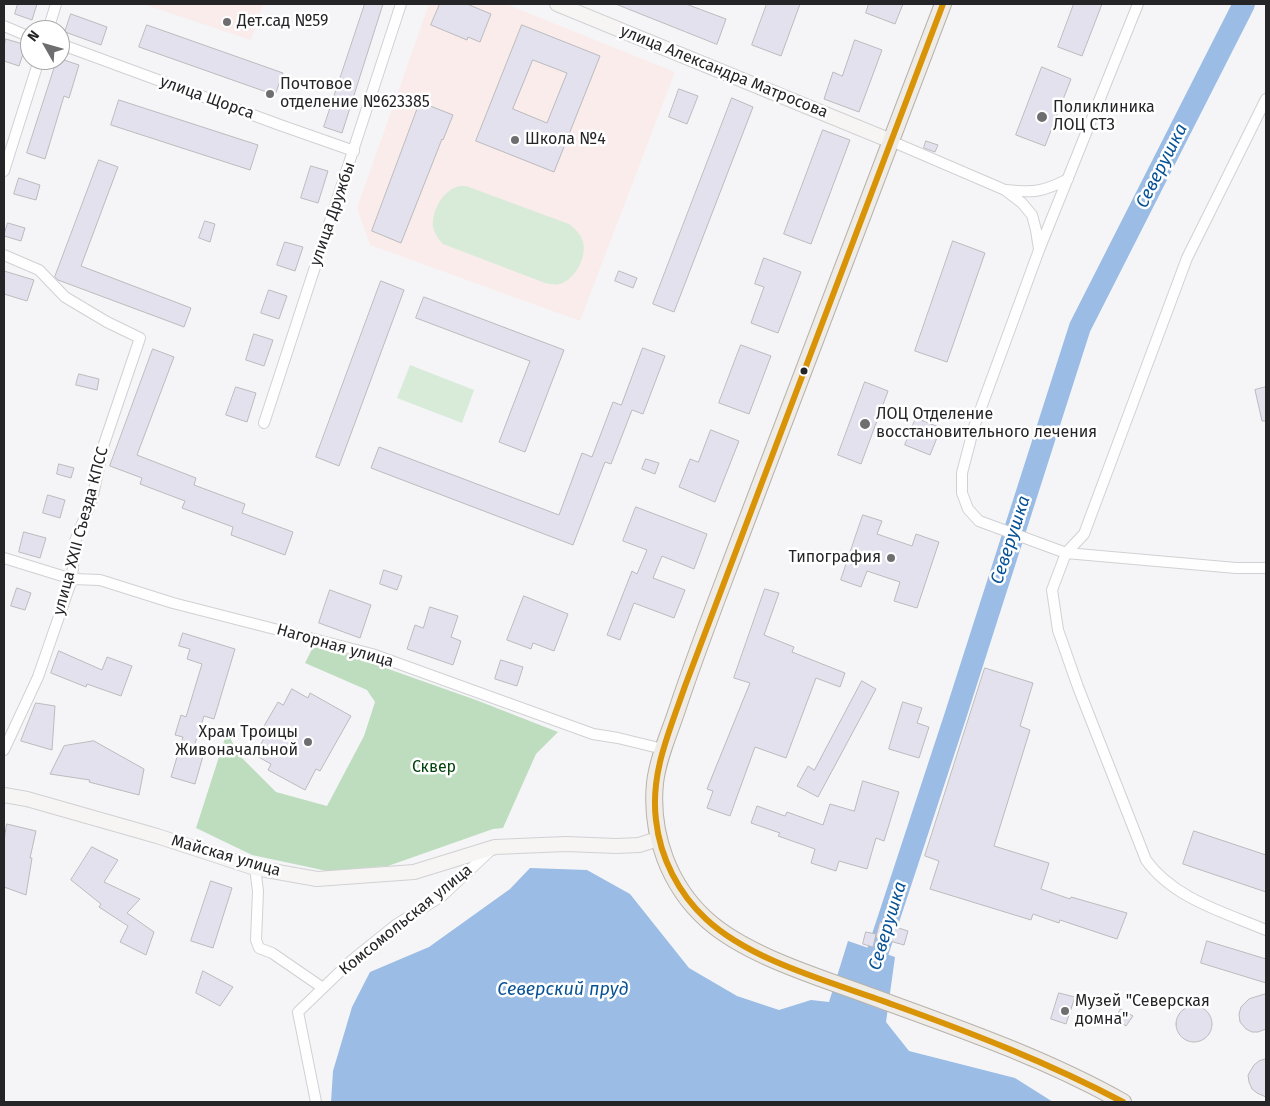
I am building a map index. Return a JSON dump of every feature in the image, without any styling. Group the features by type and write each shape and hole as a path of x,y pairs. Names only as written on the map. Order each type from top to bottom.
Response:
{"main road":[{"path":"943,4 699,645 663,749 655,790 655,816 658,838 675,881 700,914 721,931 749,949 810,974 1008,1048 1075,1077 1123,1102"}],"street":[{"path":"51,20 56,4"},
{"name":"улица Дружбы","path":"264,423 401,4"},
{"name":"улица Александра Матросова","path":"558,4 891,141"},
{"path":"1138,4 1039,250 974,427 962,474 962,493 968,509 979,521 1066,554 1236,568 1266,568"},
{"path":"4,26 20,33"},
{"name":"улица Щорса","path":"70,48 280,125 354,150"},
{"path":"4,172 36,70"},
{"path":"1266,99 1186,258 1084,534 1066,554 1052,590 1058,630 1078,687 1146,860 1155,873 1170,886 1187,896 1266,930"},
{"path":"891,141 1005,190 1022,203 1032,216 1039,250"},
{"path":"1005,190 1029,192 1049,188 1068,179"},
{"name":"улица XXII Съезда КПСС","path":"4,256 39,270 65,297 107,322 140,338 104,444 92,500 75,542 72,579 38,677 4,750"},
{"name":"Нагорная улица","path":"4,558 72,579 100,580 173,603 372,654 593,734 663,749"},
{"name":"Майская улица","path":"4,795 27,799 157,836 255,868 317,879 414,872 495,847 566,844 639,845 658,838"},
{"name":"Комсомольская улица","path":"316,1102 298,1012 351,961 397,924 442,896 495,847"},
{"path":"255,868 258,891 256,940 259,948 272,953 323,988"}],"shaded area":[{"name":"Дет.сад №59","path":"143,4 263,4 251,40"},
{"name":"Школа №4","path":"429,4 506,4 675,72 580,321 370,245 357,208"}],"green space":[{"path":"460,186 466,186 569,224 581,237 584,248 579,267 575,273 560,284 545,283 443,244 436,236 433,226 435,213 444,195"},
{"path":"410,365 474,390 462,423 397,398"},
{"name":"Сквер","path":"315,643 476,700 558,732 536,754 503,828 493,829 388,866 327,871 252,855 196,828 227,732 239,755 276,792 327,806 364,736 375,702 367,690 305,663"}],"water":[{"name":"Северский пруд","path":"530,868 587,870 630,894 689,968 737,996 779,1010 811,1000 829,1002 848,941 895,957 886,1022 909,1051 1015,1078 1053,1102 331,1102 333,1071 352,1007 370,972 429,947 510,889"}],"building":[{"path":"18,4 37,4 32,20 15,14"},
{"path":"365,4 383,4 342,133 324,127"},
{"path":"440,4 467,4 491,14 480,42 468,37 467,40 431,25"},
{"path":"616,4 686,4 726,19 717,44"},
{"path":"767,4 800,4 781,56 752,45"},
{"path":"869,4 903,4 895,24 866,13"},
{"path":"1074,4 1102,4 1082,56 1058,47"},
{"path":"71,14 107,27 101,45 70,34 69,20"},
{"path":"147,25 283,73 275,95 139,47"},
{"path":"522,25 600,56 554,172 476,141","holes":["533,60 567,73 547,123 513,109"]},
{"path":"6,39 20,43 19,66 4,61"},
{"path":"855,40 882,50 859,112 824,99 833,72 842,76"},
{"path":"70,62 79,65 69,98 64,96 45,159 27,153 54,70 70,70"},
{"path":"1042,67 1071,79 1045,146 1016,135"},
{"path":"679,89 698,96 687,124 669,117"},
{"path":"732,98 753,107 674,312 653,304"},
{"path":"119,100 258,145 250,170 111,125"},
{"path":"420,102 453,115 401,243 372,231"},
{"path":"823,130 850,140 811,244 784,234"},
{"path":"926,141 938,145 935,152 924,148"},
{"path":"99,160 118,167 81,266 191,308 184,327 58,280 55,277"},
{"path":"311,166 328,171 318,203 301,198"},
{"path":"19,178 40,185 36,200 14,194"},
{"path":"205,221 215,224 210,242 199,238"},
{"path":"8,223 25,228 21,241 4,236"},
{"path":"953,241 985,253 947,362 915,351"},
{"path":"285,242 303,247 295,271 277,265"},
{"path":"764,258 801,272 778,333 751,323 764,287 755,284"},
{"path":"4,271 34,280 27,301 4,294"},
{"path":"619,271 637,278 633,288 615,281"},
{"path":"381,281 404,290 339,466 316,457"},
{"path":"269,290 287,296 279,319 261,313"},
{"path":"424,297 564,350 525,452 499,442 530,361 416,318"},
{"path":"254,334 273,340 264,366 246,360"},
{"path":"741,345 771,356 749,414 719,403"},
{"path":"643,348 665,356 643,414 632,410 611,464 605,462 573,545 371,468 379,447 559,515 582,453 592,457 613,402 621,405"},
{"path":"153,349 174,357 137,455 196,478 194,485 245,504 242,513 293,532 285,555 231,535 233,527 182,508 185,501 140,484 142,478 110,466"},
{"path":"79,374 99,379 97,390 76,385"},
{"path":"865,382 888,391 861,464 838,455"},
{"path":"236,387 256,393 247,422 226,415"},
{"path":"1266,387 1266,421 1262,421 1255,390"},
{"path":"916,418 941,428 930,455 905,445"},
{"path":"711,430 739,441 715,502 679,487 690,459 698,462"},
{"path":"646,459 659,463 655,474 642,469"},
{"path":"59,464 74,468 71,478 57,474"},
{"path":"48,495 65,500 60,518 43,513"},
{"path":"636,507 707,534 694,569 662,556 653,578 685,590 674,618 634,603 620,640 607,635 632,571 637,574 647,550 623,541"},
{"name":"Типография","path":"863,515 882,521 877,534 912,546 916,534 939,542 917,608 894,601 900,582 867,571 861,587 841,580"},
{"path":"24,532 46,538 40,558 19,552"},
{"path":"384,570 402,576 397,590 380,584"},
{"path":"17,588 31,593 25,610 11,606"},
{"path":"765,589 779,593 764,635 794,647 792,652 845,673 840,687 816,678 786,758 755,747 730,816 707,808 713,791 707,789 750,683 734,678"},
{"path":"330,590 371,605 360,638 319,623"},
{"path":"524,596 568,614 554,651 533,643 531,649 507,640"},
{"path":"430,607 458,616 451,637 461,641 453,665 407,649 415,625 423,628"},
{"path":"183,633 235,649 214,719 204,716 192,753 203,756 195,784 171,777 183,737 175,735 181,715 186,717 202,664 187,659 190,649 179,646"},
{"path":"59,651 102,670 107,657 132,666 121,696 87,684 86,687 51,673"},
{"path":"501,660 523,667 517,686 495,679"},
{"path":"985,668 1033,683 1020,726 1030,730 994,846 1049,863 1041,889 1070,899 1071,897 1127,913 1117,939 1060,920 1059,923 1033,914 1031,920 930,889 939,861 925,856"},
{"path":"862,681 876,689 818,797 797,786 808,766 814,770"},
{"name":"Храм Троицы Живоначальной","path":"292,689 308,698 310,693 351,716 320,771 316,769 305,790 268,770 271,764 255,755 269,729 264,726 278,702 283,705"},
{"path":"903,702 922,708 917,723 929,727 919,758 889,749"},
{"path":"36,703 55,706 52,750 21,741"},
{"path":"94,741 144,769 139,795 89,782 90,780 50,774 64,746"},
{"path":"863,781 899,792 884,841 876,838 867,869 839,861 836,871 811,863 815,849 778,836 780,833 751,823 757,806 785,816 787,812 823,825 830,804 854,811"},
{"path":"7,824 36,831 30,858 32,858 26,895 4,887 4,841"},
{"path":"1194,831 1266,855 1266,892 1183,864"},
{"path":"92,847 118,860 104,882 140,899 127,913 154,932 146,955 120,942 128,926 99,907 101,904 71,880"},
{"path":"211,881 232,888 213,948 191,941"},
{"path":"880,922 908,931 904,945 876,937"},
{"path":"866,932 876,934 873,947 863,944"},
{"path":"1207,941 1266,959 1266,983 1201,963"},
{"path":"203,971 233,987 220,1006 196,993"},
{"path":"1059,993 1075,997 1066,1024 1051,1019"},
{"path":"1266,994 1266,1029 1252,1032 1246,1029 1240,1022 1239,1014 1241,1007 1249,999"},
{"path":"1194,1006 1201,1007 1207,1011 1211,1017 1211,1031 1207,1037 1201,1041 1194,1042 1187,1041 1181,1037 1177,1031 1176,1024 1177,1017 1181,1011 1187,1007"},
{"path":"1121,1009 1133,1016 1126,1026 1115,1019"},
{"path":"1266,1059 1266,1097 1252,1089 1248,1075 1254,1065"}],"waterway":[{"name":"Северушка","path":"871,981 878,951 1080,327 1244,4"}],"transit line":[{"path":"943,4 668,735 656,785 655,803 658,834 666,861 679,887 687,898 706,919 746,947 795,970 1010,1049 1067,1074 1123,1102"}],"place":[{"name":"Дет.сад №59","path":"227,22"},
{"name":"Почтовое отделение №623385","path":"270,94"},
{"name":"Поликлиника ЛОЦ СТЗ","path":"1042,117"},
{"name":"Школа №4","path":"515,140"},
{"name":"ЛОЦ Отделение восстановительного лечения","path":"865,424"},
{"name":"Типография","path":"891,558"},
{"name":"Храм Троицы Живоначальной","path":"308,742"},
{"name":"Музей \"Северская домна\"","path":"1065,1011"}]}
